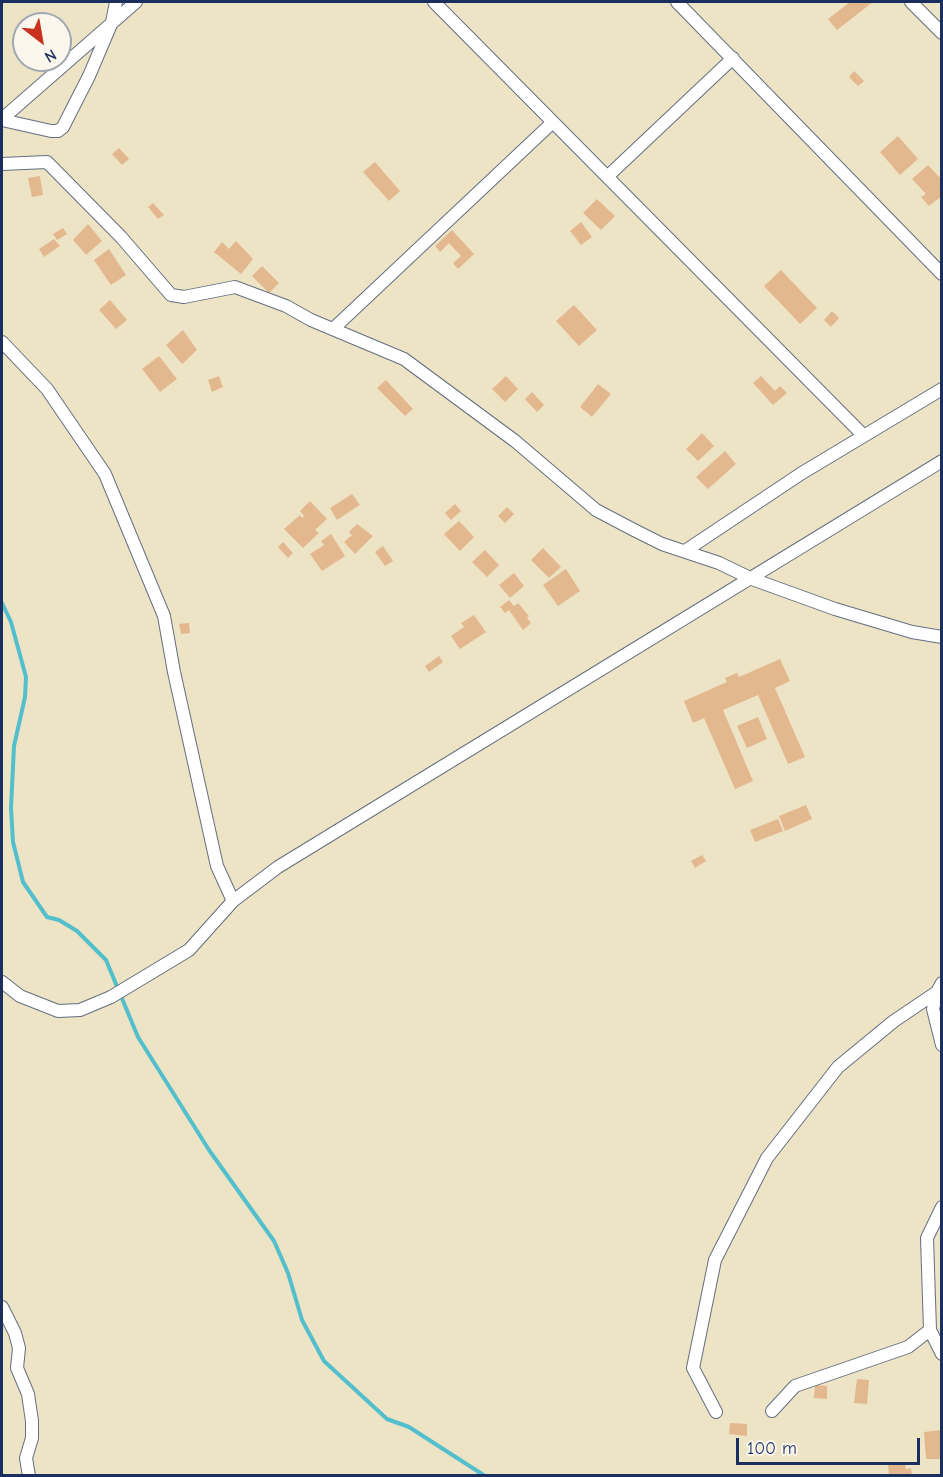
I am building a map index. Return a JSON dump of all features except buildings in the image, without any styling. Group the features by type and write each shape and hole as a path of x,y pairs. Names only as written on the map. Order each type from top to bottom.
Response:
{"street":[{"path":"2,120 51,131 58,131 63,127 90,76 112,21 116,2"},
{"path":"2,120 136,2"},
{"path":"434,2 863,435"},
{"path":"677,2 942,274"},
{"path":"911,2 942,33"},
{"path":"608,176 733,58"},
{"path":"333,329 553,123"},
{"path":"2,164 47,162 121,237 171,295 184,297 235,287 286,306 404,359 515,441 596,510 662,544 719,562 752,579 835,609 912,632 942,637"},
{"path":"2,342 47,389 105,474 164,616 174,672 217,866 233,902"},
{"path":"685,551 863,435 942,389"},
{"path":"2,982 20,996 58,1011 80,1010 111,997 189,950 233,902 278,867 582,679 752,579 942,461"},
{"path":"939,988 933,1009 942,1045"},
{"path":"716,1412 693,1368 714,1260 767,1158 838,1067 939,988"},
{"path":"942,1208 927,1238 930,1330 942,1354"},
{"path":"2,1307 15,1333 19,1348 17,1368 28,1394 32,1438 26,1458 30,1476"},
{"path":"772,1412 795,1386 908,1347 930,1330"}],"waterway":[{"path":"2,603 11,622 26,677 25,697 14,746 11,808 13,842 23,882 47,917 59,920 77,931 106,960 138,1037 209,1150 274,1241 288,1273 302,1320 324,1361 387,1419 409,1427 485,1476"}]}
